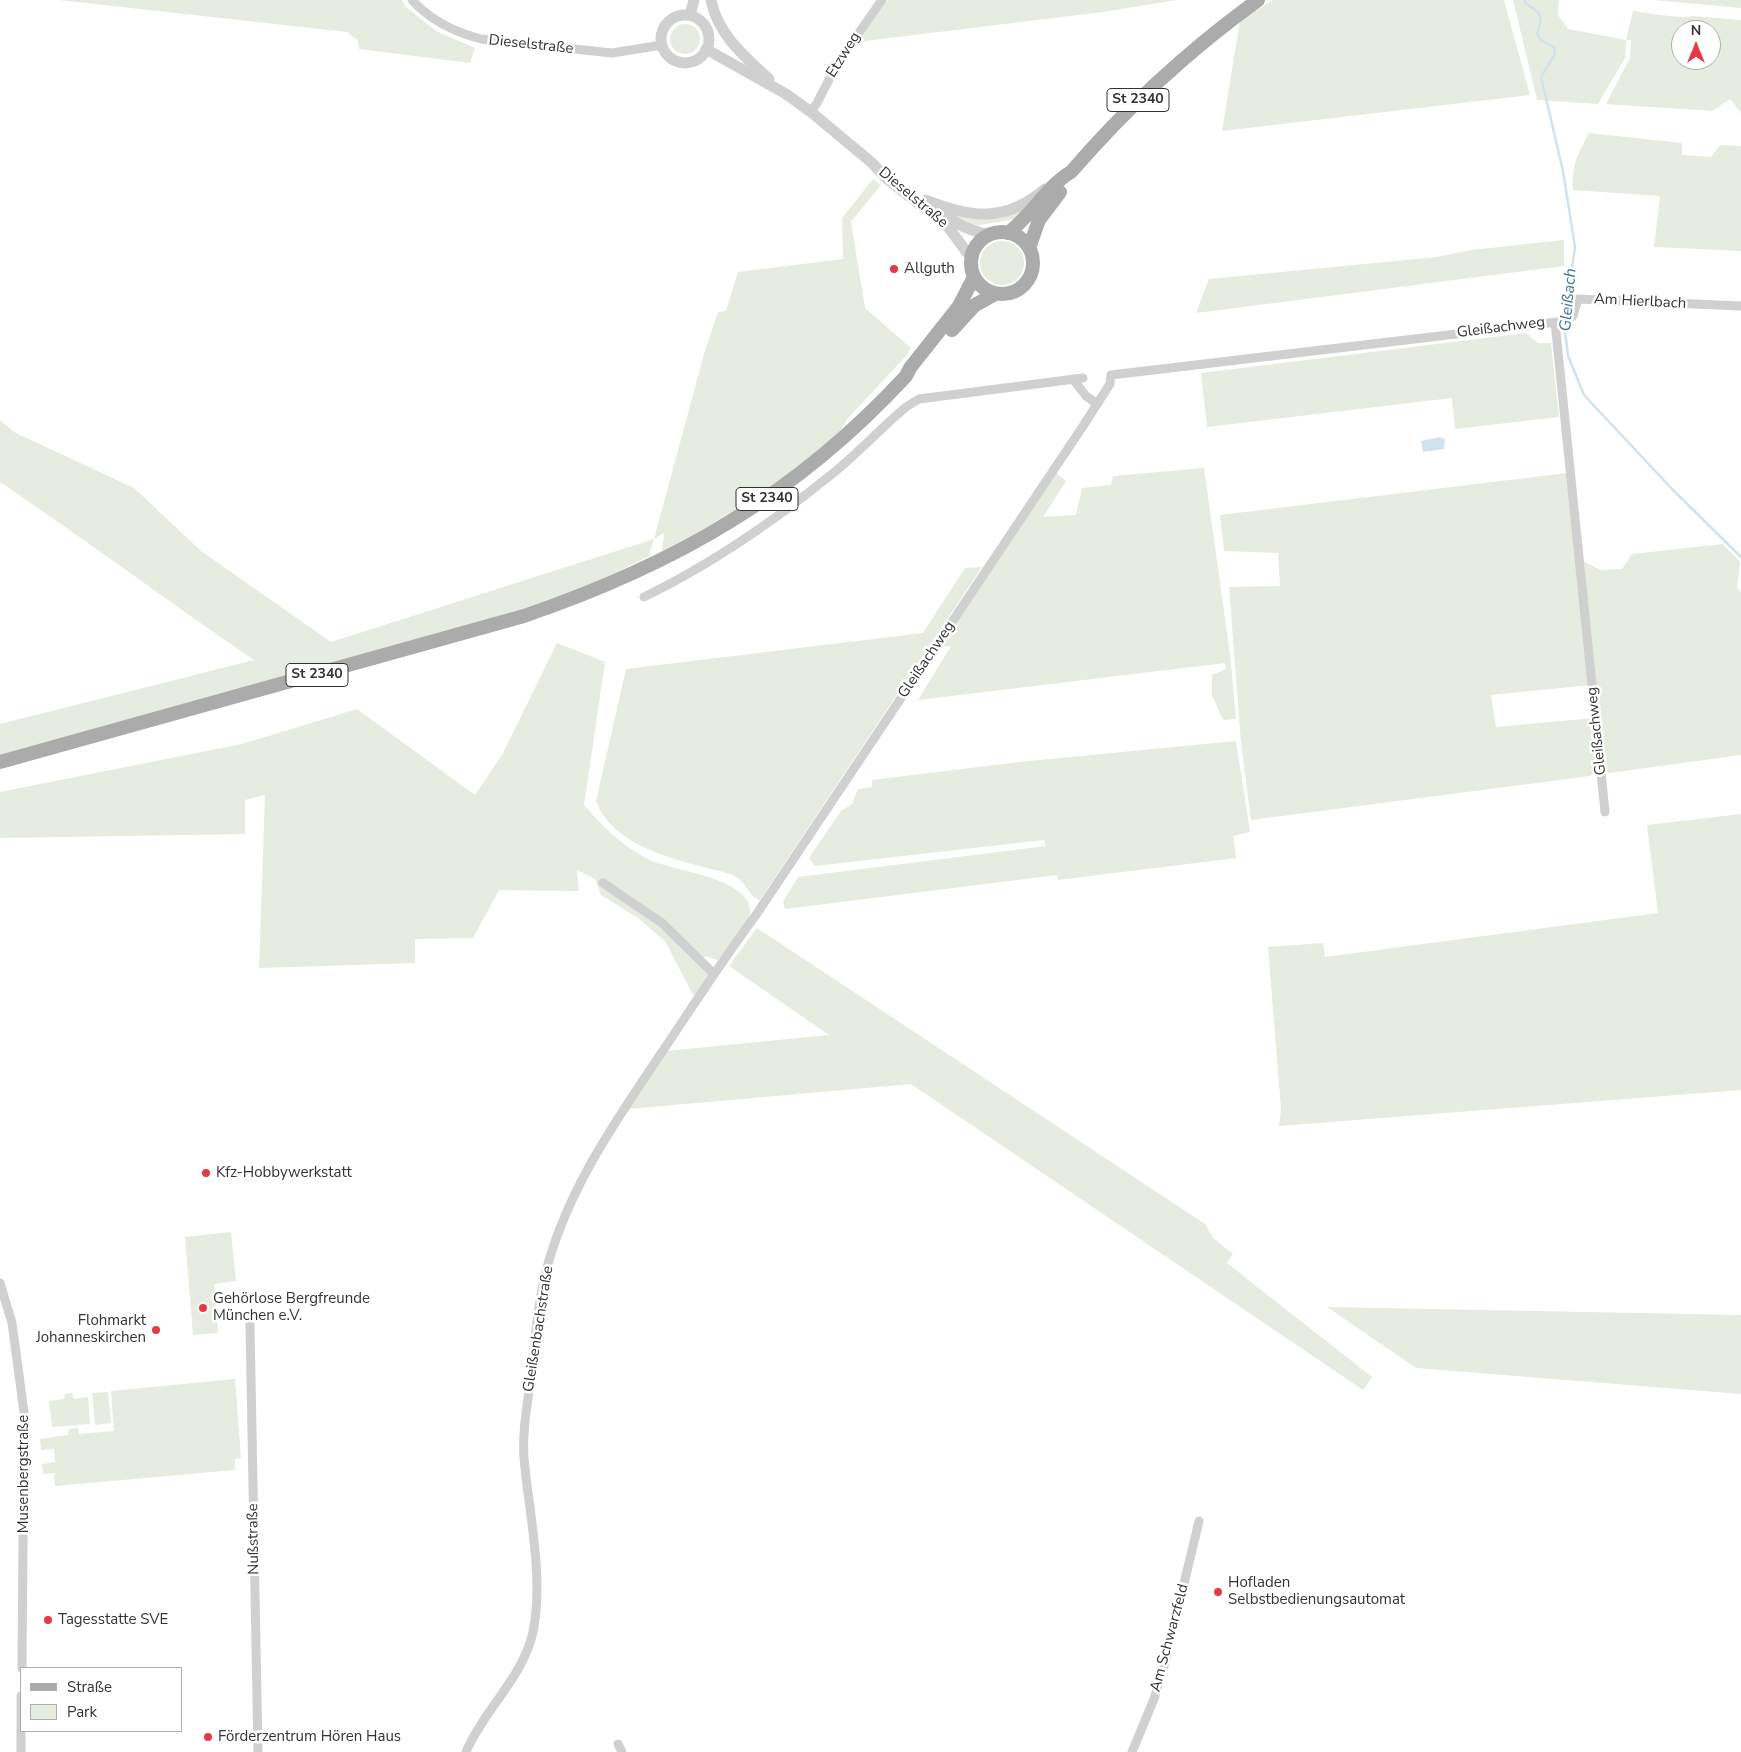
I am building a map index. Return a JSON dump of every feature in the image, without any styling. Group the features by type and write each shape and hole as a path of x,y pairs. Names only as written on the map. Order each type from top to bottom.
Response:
{"main road":[{"name":"St 2340","path":"1008,232 1030,214 1151,87 1217,30 1258,0"},
{"name":"St 2340","path":"0,762 524,616 585,595 631,576 671,556 742,514 786,484 854,428 906,376 915,371 975,305 995,294 1007,294 1018,290 1027,282 1032,271 1033,259 1029,248 1039,220 1068,181 1067,174"},
{"path":"995,294 986,291 974,277 970,258 980,241 988,235 1008,232 1020,238 1029,248"},
{"name":"St 2340","path":"906,376 910,368 959,306 974,277"}],"street":[{"name":"Dieselstraße","path":"412,0 437,21 461,34 481,39 612,53 662,45"},
{"path":"690,15 694,0"},
{"path":"711,0 723,31 732,43 786,94"},
{"name":"Etzweg","path":"810,112 818,103 837,64 882,0"},
{"path":"683,14 690,15 697,18 707,28 708,43 706,49 696,60 682,63 669,57 662,45 662,31 670,20 683,14"},
{"name":"Dieselstraße","path":"706,49 786,94 871,162 926,200 946,218 964,227 988,235"},
{"name":"Dieselstraße","path":"871,162 886,178 949,228 970,258"},
{"path":"926,200 967,214 1002,213 1018,207 1067,174"},
{"name":"Am Hierlbach","path":"1561,322 1573,316 1578,299 1741,306"},
{"name":"Gleißachweg","path":"756,915 1083,426 1096,403 1110,384 1110,375 1119,373 1561,322 1606,812"},
{"path":"1073,378 1086,396 1096,403"},
{"path":"644,597 715,560 748,538 834,473 906,406 919,400 1083,378"},
{"path":"603,883 662,923 714,974"},
{"name":"Gleißenbachstraße","path":"466,1752 474,1734 518,1669 534,1628 537,1571 524,1455 524,1436 537,1322 546,1273 568,1208 587,1166 714,974 756,915"},
{"name":"Musenbergstraße","path":"0,1283 13,1331 24,1412 22,1667"},
{"name":"Nußstraße","path":"250,1325 258,1752"},
{"name":"Am Schwarzfeld","path":"1132,1752 1154,1698 1165,1663 1198,1521"},
{"path":"21,1732 21,1752"}],"green space":[{"path":"59,0 402,0 405,6 436,31 475,48 470,63 359,49 358,41 347,32"},
{"path":"888,0 1177,0 1103,12 857,42"},
{"path":"1273,0 1504,0 1530,95 1222,131 1240,21"},
{"path":"1513,0 1559,0 1558,15 1568,29 1626,40 1625,58 1598,104 1537,100"},
{"path":"1653,0 1741,0 1741,8"},
{"path":"1633,11 1673,16 1741,20 1741,113 1730,99 1713,111 1606,104 1630,58 1631,40 1626,40"},
{"path":"685,24 691,25 699,33 699,45 691,53 685,54 679,53 671,45 670,39 671,33 679,25"},
{"path":"1589,133 1682,143 1682,155 1711,157 1720,145 1741,146 1741,251 1654,247 1660,196 1573,190 1573,174 1576,160"},
{"path":"873,179 881,185 851,222 865,308 911,348 906,356 848,418 840,431 777,482 733,512 662,551 664,533 654,539 704,354 718,312 726,311 738,272 843,259 842,218"},
{"path":"1036,201 1016,219 980,225 968,224 948,212 968,218"},
{"path":"1564,240 1564,266 1196,313 1209,279 1437,257 1471,250"},
{"path":"1002,241 1014,245 1020,251 1024,263 1020,275 1014,281 1002,285 990,281 984,275 980,263 984,251 990,245"},
{"path":"1526,333 1538,343 1551,343 1559,417 1455,429 1452,398 1207,427 1201,373"},
{"path":"0,420 14,432 134,488 201,551 331,642 654,539 649,556 583,589 522,610 140,718 0,755 0,724 254,660 0,482"},
{"path":"1204,468 1230,654 1236,719 1223,720 1212,695 1212,675 1226,669 1225,663 918,700 951,646 938,647 1056,473 1066,481 1043,517 1076,515 1082,488 1111,485 1113,476"},
{"path":"1567,473 1590,685 1491,695 1496,727 1593,718 1597,760 1596,772 1590,776 1251,820 1241,742 1229,587 1280,586 1278,553 1224,551 1220,515"},
{"path":"1723,544 1740,562 1737,588 1741,592 1741,755 1609,773 1606,770 1581,560 1601,570 1622,569 1632,554"},
{"path":"982,567 760,900 751,894 739,879 731,875 656,853 641,846 626,837 603,815 596,801 626,669 923,633 965,568"},
{"path":"557,643 605,662 584,805 613,835 639,854 659,863 722,882 736,889 746,898 750,909 747,922 733,943 718,960 705,956 700,964 709,974 694,997 665,941 638,918 601,895 595,879 577,870 579,891 499,890 473,938 415,939 415,963 259,968 265,795 245,800 245,834 0,838 0,792 242,744 357,709 475,795 502,755"},
{"path":"1236,741 1250,832 1233,836 1236,858 1058,880 1057,875 785,909 783,902 798,877 1046,846 1044,840 815,866 809,858 841,811 852,804 858,789 872,787 872,780 1019,762"},
{"path":"1741,814 1741,1090 1279,1126 1281,1109 1268,947 1323,943 1325,957 1658,913 1647,825"},
{"path":"757,928 1205,1224 1213,1238 1233,1254 1227,1263 1372,1377 1363,1390 911,1084 629,1109 666,1051 829,1035 729,966"},
{"name":"Gehörlose Bergfreunde München e.V.","path":"231,1232 236,1281 214,1284 218,1333 193,1335 185,1237"},
{"path":"1327,1307 1741,1315 1741,1394 1416,1368"},
{"path":"235,1379 241,1458 235,1459 235,1470 55,1486 54,1475 56,1473 43,1474 42,1464 55,1462 54,1449 41,1450 40,1439 68,1435 69,1429 78,1428 79,1434 114,1431 111,1391"},
{"path":"108,1392 111,1423 95,1425 92,1393"},
{"path":"72,1393 74,1399 88,1397 90,1424 52,1427 49,1401 64,1399 65,1394"}],"water":[{"path":"1440,437 1445,439 1444,449 1423,452 1421,441"}],"waterway":[{"name":"Gleißach","path":"1525,0 1525,3 1535,9 1540,15 1537,34 1541,40 1554,47 1555,54 1541,77 1563,171 1575,247 1565,318"},
{"name":"Gleißach","path":"1564,323 1568,356 1584,395 1672,489 1741,557"}],"place":[{"name":"Allguth","path":"894,269"},
{"name":"Kfz-Hobbywerkstatt","path":"206,1173"},
{"name":"Gehörlose Bergfreunde München e.V.","path":"203,1308"},
{"name":"Flohmarkt Johanneskirchen","path":"156,1330"},
{"name":"Hofladen Selbstbedienungsautomat","path":"1218,1592"},
{"name":"Tagesstatte SVE","path":"48,1620"},
{"name":"Förderzentrum Hören Haus","path":"208,1737"}]}
